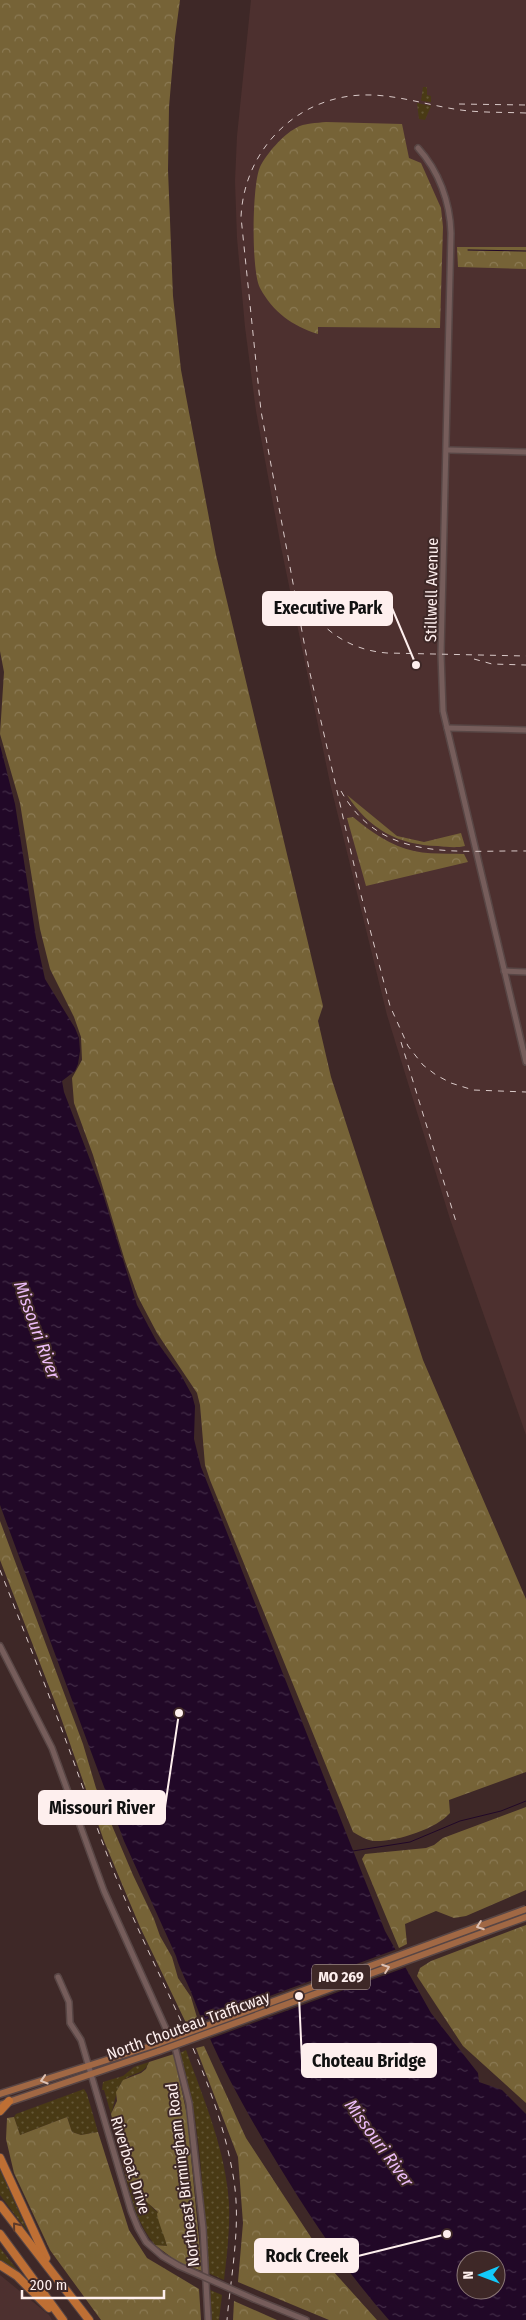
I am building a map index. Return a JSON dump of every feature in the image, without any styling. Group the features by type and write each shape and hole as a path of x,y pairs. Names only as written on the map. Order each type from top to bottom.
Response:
{"highway":[{"path":"0,2111 10,2101"},
{"path":"0,2158 34,2234 54,2273"},
{"path":"0,2205 89,2320"},
{"path":"0,2234 62,2320"},
{"path":"0,2265 17,2276 62,2320"}],"main road":[{"name":"North Chouteau Trafficway","path":"0,2105 90,2074 526,1909"},
{"name":"North Chouteau Trafficway","path":"0,2094 88,2066 158,2048 526,1917"}],"street":[{"name":"Stillwell Avenue","path":"418,148 445,194 450,215 448,450 442,696 447,728 526,1062"},
{"path":"448,450 526,452"},
{"path":"447,728 526,730"},
{"path":"504,971 526,972"},
{"name":"Northeast Birmingham Road","path":"0,1646 52,1748 104,1891 176,2051 188,2092 203,2228 208,2320"},
{"name":"Riverboat Drive","path":"58,1976 69,2002 70,2022 80,2040 131,2211 146,2242 179,2266 306,2320"}],"shaded area":[{"path":"251,0 526,0 526,1435 450,1219 387,1015 330,783 281,547 256,411 245,327 237,238 235,181 237,136"},
{"path":"423,87 427,87 427,95 431,96 431,102 421,101"},
{"path":"417,103 431,106 425,120 419,119"},
{"path":"186,2050 207,2107 224,2165 229,2204 229,2223 224,2280 208,2273 203,2190 197,2134 193,2107 180,2053"},
{"path":"149,2062 144,2069 127,2077 121,2083 111,2114 104,2090 102,2090 103,2082 123,2076 134,2067"},
{"path":"84,2089 98,2132 81,2135 72,2132 67,2117 20,2135 14,2117 16,2114"},
{"path":"0,2170 28,2232 0,2195"},
{"path":"127,2181 139,2187 153,2209 158,2212 167,2246 155,2245 149,2238 134,2207"},
{"path":"0,2248 23,2277 0,2261"},
{"path":"0,2275 49,2315 52,2320 0,2320"},
{"path":"210,2290 222,2295 219,2320 212,2320"}],"green space":[{"path":"0,0 180,0 169,107 168,170 173,296 181,370 216,555 323,1006 318,1021 331,1077 423,1360 526,1599 526,1772 449,1800 450,1813 444,1819 426,1829 404,1837 374,1841 363,1838 353,1832 210,1480 205,1465 200,1405 197,1393 157,1333 138,1297 125,1261 93,1155 74,1103 72,1078 82,1060 81,1037 74,1017 50,969 40,929 20,803 0,734 4,672 0,651"},
{"path":"326,122 402,124 409,158 421,163 441,208 443,227 440,328 318,327 318,334 300,327 284,317 265,297 260,288 255,264 254,208 257,176 260,167 276,145 291,131 299,126"},
{"path":"457,247 526,247 526,269 458,267"},
{"path":"347,795 397,836 424,842 461,833 465,846 424,845 397,838 375,826"},
{"path":"353,817 374,833 397,846 426,853 464,854 468,862 366,886 347,818"},
{"path":"0,1521 83,1744 96,1788 160,1936 172,1957 178,1978 191,1997 198,2021 187,2025 140,1927 104,1841 60,1715 0,1560"},
{"path":"526,1807 526,1890 466,1916 454,1918 436,1911 405,1924 407,1944 399,1948 362,1859 365,1854 426,1848 443,1838"},
{"path":"526,1925 526,2103 463,2046 417,1976 420,1968 431,1961"},
{"path":"204,2046 246,2138 333,2271 377,2320 329,2320 238,2282 243,2223 238,2157 196,2048"},
{"path":"174,2054 187,2115 202,2271 179,2263 155,2245 167,2246 158,2218 158,2212 139,2195 142,2190 136,2184 127,2181 111,2114 117,2101 116,2092 123,2080 141,2073 146,2069 149,2062"},
{"path":"14,2117 20,2135 67,2117 72,2132 81,2135 98,2132 129,2230 147,2258 199,2289 201,2320 101,2320 50,2250 14,2173 6,2139 7,2118"},
{"path":"234,2301 277,2320 233,2320"}],"water":[{"path":"0,745 15,804 36,938 45,979 75,1028 79,1038 78,1064 75,1071 62,1081 64,1092 102,1191 137,1305 157,1342 181,1375 192,1395 195,1406 194,1439 201,1467 385,1931 431,2013 478,2073 479,2082 502,2090 526,2114 526,2320 389,2320 344,2265 304,2206 232,2084 211,2041 176,1956 124,1841 0,1505"}],"pier":[{"path":"397,1949 407,1967 207,2040 199,2022"}],"waterway":[{"path":"468,250 526,251"},
{"path":"353,1851 410,1842 460,1821 501,1811 526,1801"}],"railway":[{"path":"526,113 463,110 374,95 339,98 316,105 296,117 278,132 263,149 252,170 244,193 241,217 261,411 309,669 360,891 390,1006 408,1046 423,1065 436,1075 451,1083 473,1090 526,1092"},
{"path":"459,104 526,105"},
{"path":"299,591 306,604 324,626 346,642 372,651 387,653 526,656"},
{"path":"474,659 492,664 526,665"},
{"path":"341,791 358,814 377,831 399,841 422,848 447,851 526,851"},
{"path":"401,1042 457,1225"},
{"path":"0,1570 61,1727 113,1870 135,1923 186,2031 215,2105 226,2143 236,2198 235,2250 227,2320"}],"place":[{"name":"Executive Park","path":"416,665"},
{"name":"Missouri River","path":"179,1713"},
{"name":"Choteau Bridge","path":"299,1996"},
{"name":"Rock Creek","path":"447,2234"}]}
